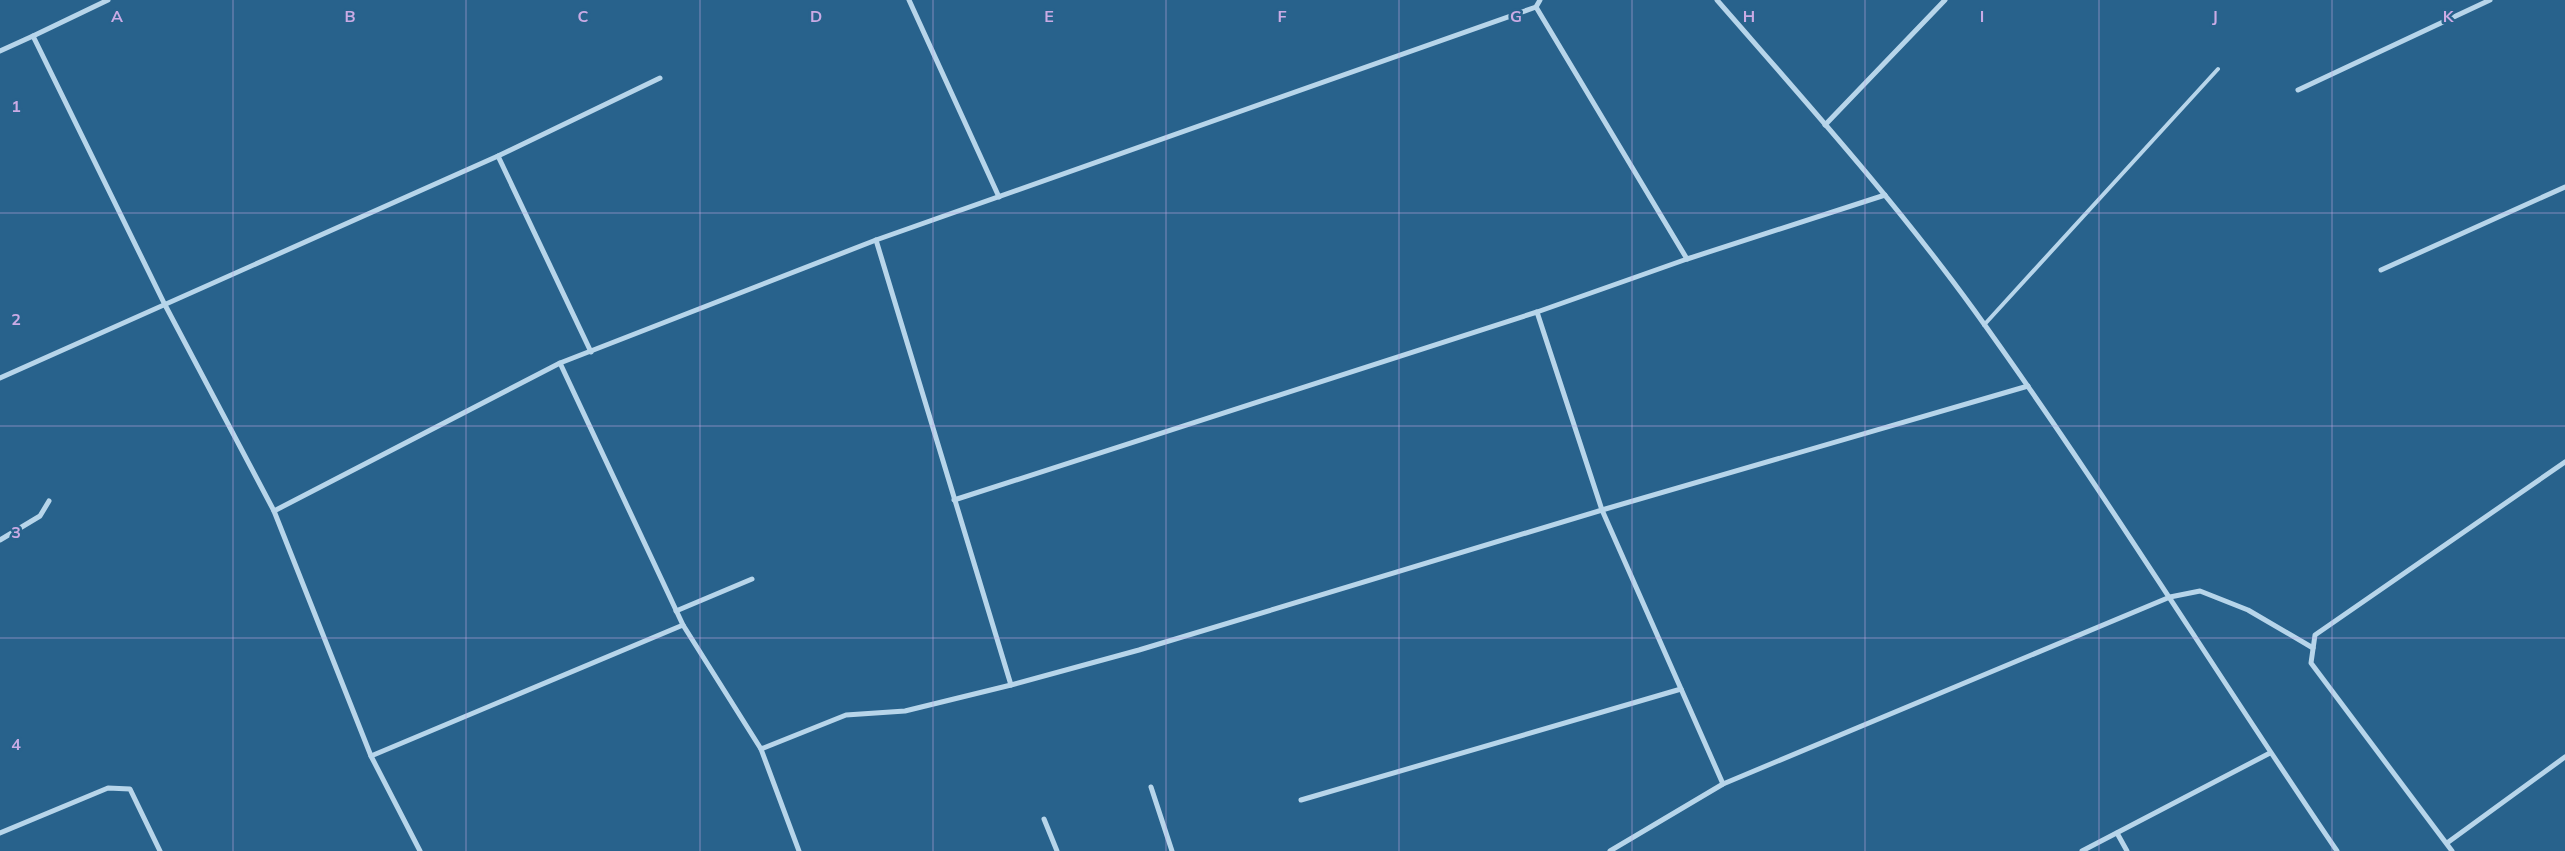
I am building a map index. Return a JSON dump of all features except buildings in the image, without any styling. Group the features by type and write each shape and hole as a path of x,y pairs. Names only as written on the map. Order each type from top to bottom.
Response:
{"street":[{"path":"0,51 108,0"},
{"path":"909,0 999,197"},
{"path":"274,510 560,363 876,240 1536,7 1540,0"},
{"path":"1717,0 1885,194 1984,325 2028,386 2170,597 2270,753 2337,851"},
{"path":"1825,125 1945,0"},
{"path":"2298,90 2490,0"},
{"path":"1536,7 1687,259"},
{"path":"33,36 164,304 274,510 371,756 420,851"},
{"path":"0,378 498,156 660,78"},
{"path":"498,156 592,352"},
{"path":"2381,270 2565,187"},
{"path":"954,500 1537,312 1687,259 1885,194"},
{"path":"876,240 1011,685"},
{"path":"1537,312 1602,510 1723,784"},
{"path":"560,363 683,625 761,749 799,851"},
{"path":"761,749 846,715 905,711 1011,685 1139,650 1602,510 2028,386"},
{"path":"2452,851 2311,663 2315,635 2565,462"},
{"path":"0,540 40,516 49,502"},
{"path":"676,611 752,579"},
{"path":"1610,851 1723,784 2170,597 2200,591 2248,610 2313,648"},
{"path":"371,756 683,625"},
{"path":"1301,800 1681,689"},
{"path":"2082,851 2270,753"},
{"path":"2447,843 2565,757"},
{"path":"1151,787 1172,851"},
{"path":"0,834 108,788 130,789 160,851"},
{"path":"1044,819 1057,851"},
{"path":"2117,833 2127,851"}],"lane":[{"path":"1984,325 2218,69"}]}
